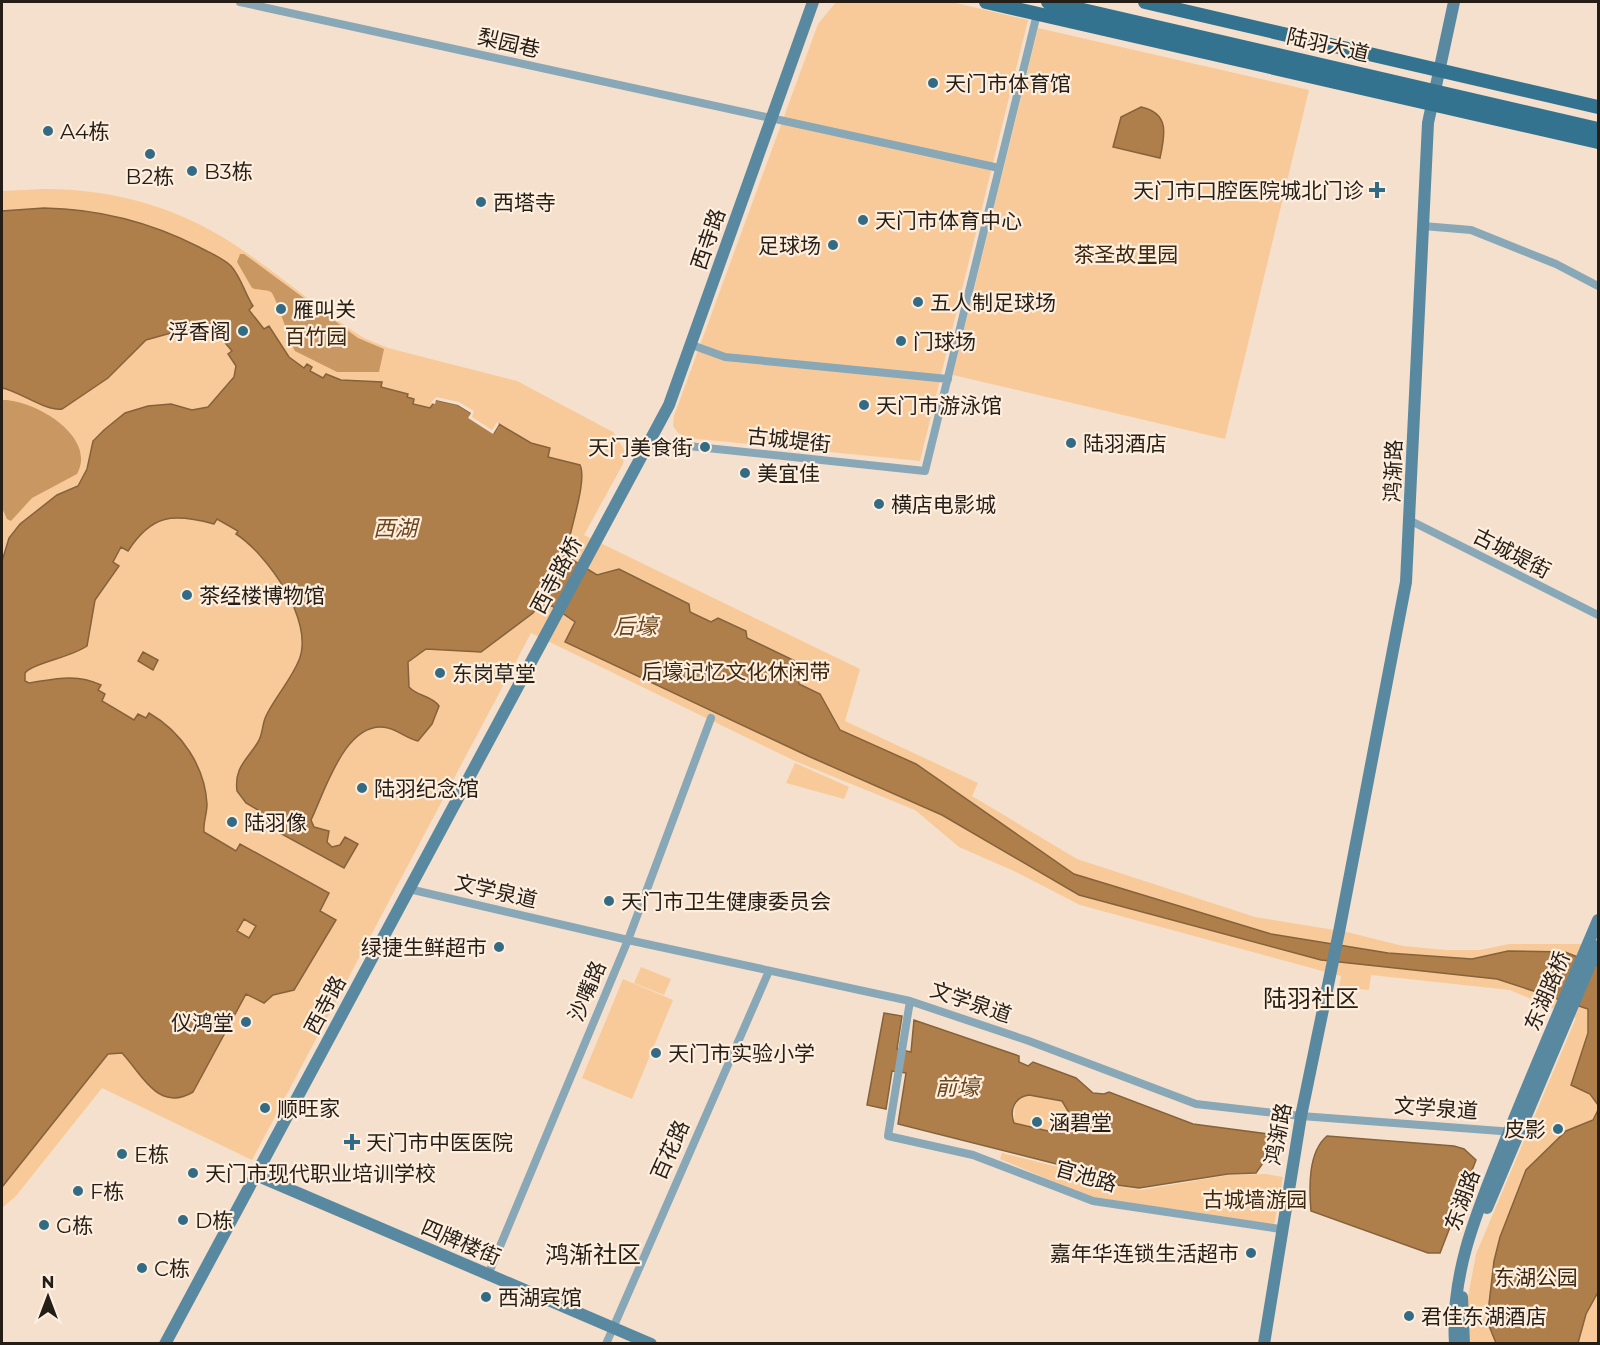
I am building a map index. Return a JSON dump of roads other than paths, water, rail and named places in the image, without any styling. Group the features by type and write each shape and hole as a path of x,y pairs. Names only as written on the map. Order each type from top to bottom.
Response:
{"main road":[{"path":"986,2 1400,97 1435,87 1599,107"},
{"name":"陆羽大道","path":"1048,2 1599,121"},
{"name":"陆羽大道","path":"1083,2 1599,129"},
{"path":"1146,2 1395,61 1435,87 1599,142"},
{"path":"1141,23 1161,42"}],"street":[{"name":"梨园巷","path":"240,2 999,168"},
{"path":"810,5 821,2"},
{"name":"鸿渐路","path":"1263,1344 1280,1229 1301,1116 1338,938 1406,582 1411,521 1423,226 1435,87 1454,2"},
{"name":"西寺路","path":"627,483 669,405 692,345 810,5"},
{"path":"692,345 725,357 948,379 1037,14"},
{"path":"1423,226 1471,230 1556,264 1599,286"},
{"name":"古城堤街","path":"650,442 925,471 948,379"},
{"name":"西寺路桥","path":"520,685 627,483"},
{"name":"古城堤街","path":"1411,521 1599,615"},
{"name":"西寺路","path":"165,1344 520,685"},
{"name":"沙嘴路","path":"489,1275 628,940 711,718"},
{"name":"文学泉道","path":"409,889 628,940 910,1000 1029,1041 1196,1104 1301,1116 1514,1132"},
{"name":"东湖路桥","path":"1536,1079 1599,920"},
{"name":"东湖路桥","path":"1536,1079 1599,946"},
{"name":"百花路","path":"606,1344 769,971"},
{"name":"官池路","path":"910,1000 888,1136 973,1155 1093,1201 1280,1229"},
{"name":"东湖路","path":"1455,1344 1454,1307 1459,1269 1472,1224 1536,1079"},
{"name":"东湖路","path":"1464,1344 1462,1307 1469,1260 1514,1132"},
{"name":"四牌楼街","path":"256,1175 651,1344"}],"water":[{"path":"1141,107 1157,114 1161,120 1164,133 1160,158 1113,147 1121,117"},
{"name":"西湖","path":"44,208 85,211 124,218 181,238 224,260 231,266 253,306 249,310 264,329 269,326 289,357 304,368 307,364 312,367 310,371 323,378 326,374 341,380 382,382 381,387 408,394 407,397 414,399 413,404 430,408 436,400 458,405 471,413 469,418 494,433 499,424 531,443 550,448 548,457 580,465 582,473 580,495 566,556 597,575 619,569 689,604 690,612 711,622 718,618 746,631 747,638 795,661 799,684 820,694 840,730 916,764 1074,874 1271,934 1388,953 1472,959 1508,951 1565,952 1598,965 1598,1105 1590,1094 1571,1085 1588,1033 1588,1009 1497,979 1321,960 1079,895 942,815 808,756 565,642 575,622 552,606 537,607 533,613 481,652 426,649 408,662 409,687 439,706 432,724 418,741 388,728 373,728 360,734 339,759 311,820 314,827 329,831 327,842 332,847 340,845 345,837 358,844 344,868 254,819 258,810 246,803 237,791 239,770 258,742 266,716 299,660 302,644 294,608 274,572 236,534 238,531 217,519 214,524 187,518 175,518 155,523 137,539 128,551 121,547 113,562 119,566 95,600 87,646 29,669 25,673 25,681 29,683 74,678 92,681 101,685 98,690 105,694 102,701 134,720 138,714 146,718 149,713 161,721 172,730 190,752 202,777 207,804 204,832 236,851 240,844 329,893 320,911 336,920 294,990 273,995 264,1003 246,994 193,1092 181,1097 170,1098 160,1094 144,1080 122,1053 108,1054 2,1187 2,561 9,538 20,524 57,495 78,486 87,469 93,441 104,430 125,413 148,406 171,404 192,410 208,407 234,377 236,366 228,354 232,351 221,338 217,340 209,333 195,330 178,331 146,340 108,378 62,409 49,407 2,388 2,211","holes":["244,919 256,926 249,938 237,931"]},
{"path":"143,652 158,660 153,670 138,661"},
{"name":"前壕","path":"884,1013 902,1016 897,1049 911,1052 914,1020 1019,1056 1019,1062 1028,1066 1033,1062 1076,1078 1093,1093 1109,1092 1193,1124 1268,1134 1263,1163 1256,1173 1228,1174 1139,1188 1095,1182 1092,1173 898,1124 906,1073 892,1071 886,1109 867,1105","holes":["1024,1096 1062,1101 1068,1111 1067,1121 1056,1129 1048,1131 1014,1123 1012,1113 1014,1104"]},
{"name":"东湖公园","path":"1598,1110 1598,1292 1586,1314 1578,1343 1496,1343 1487,1321 1494,1261 1500,1237 1526,1170 1566,1131 1593,1120"},
{"path":"1327,1136 1454,1146 1464,1149 1476,1160 1440,1253 1428,1253 1311,1211 1310,1181 1313,1160 1316,1151"}],"place":[{"name":"天门市体育馆","path":"933,83"},
{"name":"A4栋","path":"48,131"},
{"name":"B2栋","path":"150,154"},
{"name":"B3栋","path":"192,171"},
{"name":"天门市口腔医院城北门诊","path":"1377,190"},
{"name":"西塔寺","path":"481,202"},
{"name":"天门市体育中心","path":"863,220"},
{"name":"足球场","path":"833,245"},
{"name":"五人制足球场","path":"918,302"},
{"name":"雁叫关","path":"281,309"},
{"name":"浮香阁","path":"243,331"},
{"name":"门球场","path":"901,341"},
{"name":"天门市游泳馆","path":"864,405"},
{"name":"陆羽酒店","path":"1071,443"},
{"name":"天门美食街","path":"705,447"},
{"name":"美宜佳","path":"745,473"},
{"name":"横店电影城","path":"879,504"},
{"name":"茶经楼博物馆","path":"187,595"},
{"name":"东岗草堂","path":"440,673"},
{"name":"陆羽纪念馆","path":"362,788"},
{"name":"陆羽像","path":"232,822"},
{"name":"天门市卫生健康委员会","path":"609,901"},
{"name":"绿捷生鲜超市","path":"499,947"},
{"name":"仪鸿堂","path":"246,1022"},
{"name":"天门市实验小学","path":"656,1053"},
{"name":"顺旺家","path":"265,1108"},
{"name":"涵碧堂","path":"1037,1122"},
{"name":"皮影","path":"1558,1129"},
{"name":"天门市中医医院","path":"352,1142"},
{"name":"E栋","path":"122,1154"},
{"name":"天门市现代职业培训学校","path":"193,1173"},
{"name":"F栋","path":"78,1191"},
{"name":"D栋","path":"183,1220"},
{"name":"G栋","path":"44,1225"},
{"name":"嘉年华连锁生活超市","path":"1251,1253"},
{"name":"C栋","path":"142,1268"},
{"name":"西湖宾馆","path":"486,1297"},
{"name":"君佳东湖酒店","path":"1409,1316"}],"district":[{"name":"陆羽社区","path":"1311,998"},
{"name":"鸿渐社区","path":"593,1254"}],"park label":[{"name":"茶圣故里园","path":"1126,254"},
{"name":"百竹园","path":"316,336"},
{"name":"后壕记忆文化休闲带","path":"736,671"},
{"name":"古城墙游园","path":"1255,1199"}],"water label":[{"name":"后壕","path":"635,626"}]}
